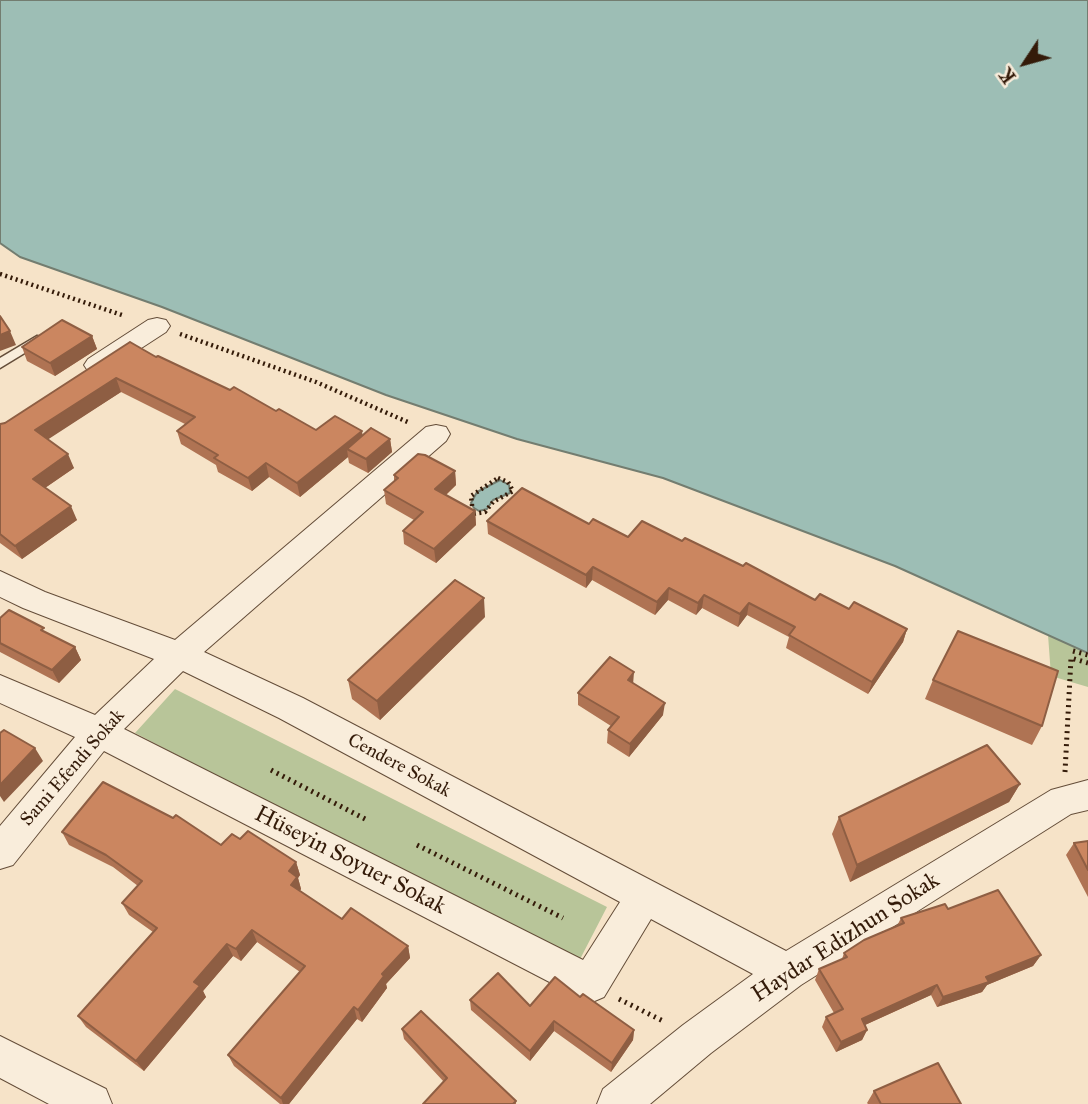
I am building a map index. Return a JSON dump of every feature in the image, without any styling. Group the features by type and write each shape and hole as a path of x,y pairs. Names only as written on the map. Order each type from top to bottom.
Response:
{"street":[{"path":"78,377 157,326"},
{"name":"Sami Efendi Sokak","path":"0,853 99,732 179,655 436,434"},
{"name":"Cendere Sokak","path":"0,583 34,600 179,655 291,708 787,972"},
{"name":"Hüseyin Soyuer Sokak","path":"0,688 99,732 590,985"},
{"name":"Haydar Edizhun Sokak","path":"618,1104 659,1087 697,1039 787,972 1075,798"},
{"path":"590,985 644,896"},
{"path":"0,1056 91,1104"}],"lane":[{"path":"0,364 44,336"}],"path":[{"path":"0,274 316,382 436,434"},
{"path":"498,478 508,482 513,491 493,502 485,512 473,514 471,496 481,486 498,478"},
{"path":"1073,651 1088,655"},
{"path":"1075,798 1071,658 1088,663"},
{"path":"271,770 369,821"},
{"path":"417,845 563,918"},
{"path":"590,985 697,1039"}],"green space":[{"path":"1047,621 1088,626 1088,687 1051,676"},
{"path":"175,689 607,907 577,965 135,733"}],"water":[{"path":"0,0 1088,0 1088,653 895,566 663,478 517,439 386,395 162,307 20,257 0,243"},
{"path":"500,480 509,485 510,493 493,500 487,509 479,511 474,508 471,503 477,492"}],"building":[{"path":"0,316 10,331 0,335"},
{"path":"62,320 92,336 50,363 22,347"},
{"path":"130,342 156,357 230,390 234,387 316,430 335,416 362,431 297,483 266,463 248,478 214,458 218,455 177,431 195,417 116,378 35,430 68,454 33,479 71,506 15,546 0,534 0,424"},
{"path":"371,428 390,439 366,459 347,449"},
{"path":"418,454 455,471 435,489 475,511 434,549 403,531 423,512 384,490 398,478 394,475"},
{"path":"522,488 589,524 593,519 628,537 642,521 743,566 746,563 815,600 820,594 849,609 854,602 907,629 872,682 789,635 795,627 749,603 740,614 704,595 698,603 669,588 657,602 593,567 586,575 487,521"},
{"path":"455,580 484,598 377,701 348,680"},
{"path":"9,610 75,647 52,670 0,643 0,618"},
{"path":"958,631 1058,671 1042,726 933,680"},
{"path":"610,657 634,672 628,680 665,703 630,744 608,730 619,717 578,693"},
{"path":"4,730 35,748 0,785 0,733"},
{"path":"987,745 1020,784 857,865 839,817"},
{"path":"103,782 173,818 176,815 221,845 232,834 240,839 248,831 296,862 289,871 297,877 291,885 342,919 351,908 408,946 382,974 384,976 358,1010 354,1007 281,1098 228,1055 305,966 252,930 236,949 227,944 194,982 200,986 136,1061 78,1016 157,928 122,903 142,881 106,855 62,832"},
{"path":"1088,841 1088,870 1074,843"},
{"path":"998,890 1041,955 986,977 989,982 943,997 937,985 862,1019 867,1030 841,1042 826,1017 843,1009 819,969 847,957 844,953 864,940 904,923 901,918 945,904 948,909"},
{"path":"498,973 530,1006 555,977 580,997 583,994 634,1030 612,1063 554,1021 530,1051 470,1000"},
{"path":"421,1011 516,1101 513,1104 423,1104 447,1078 402,1029"},
{"path":"938,1063 961,1104 881,1104 874,1091"}]}
